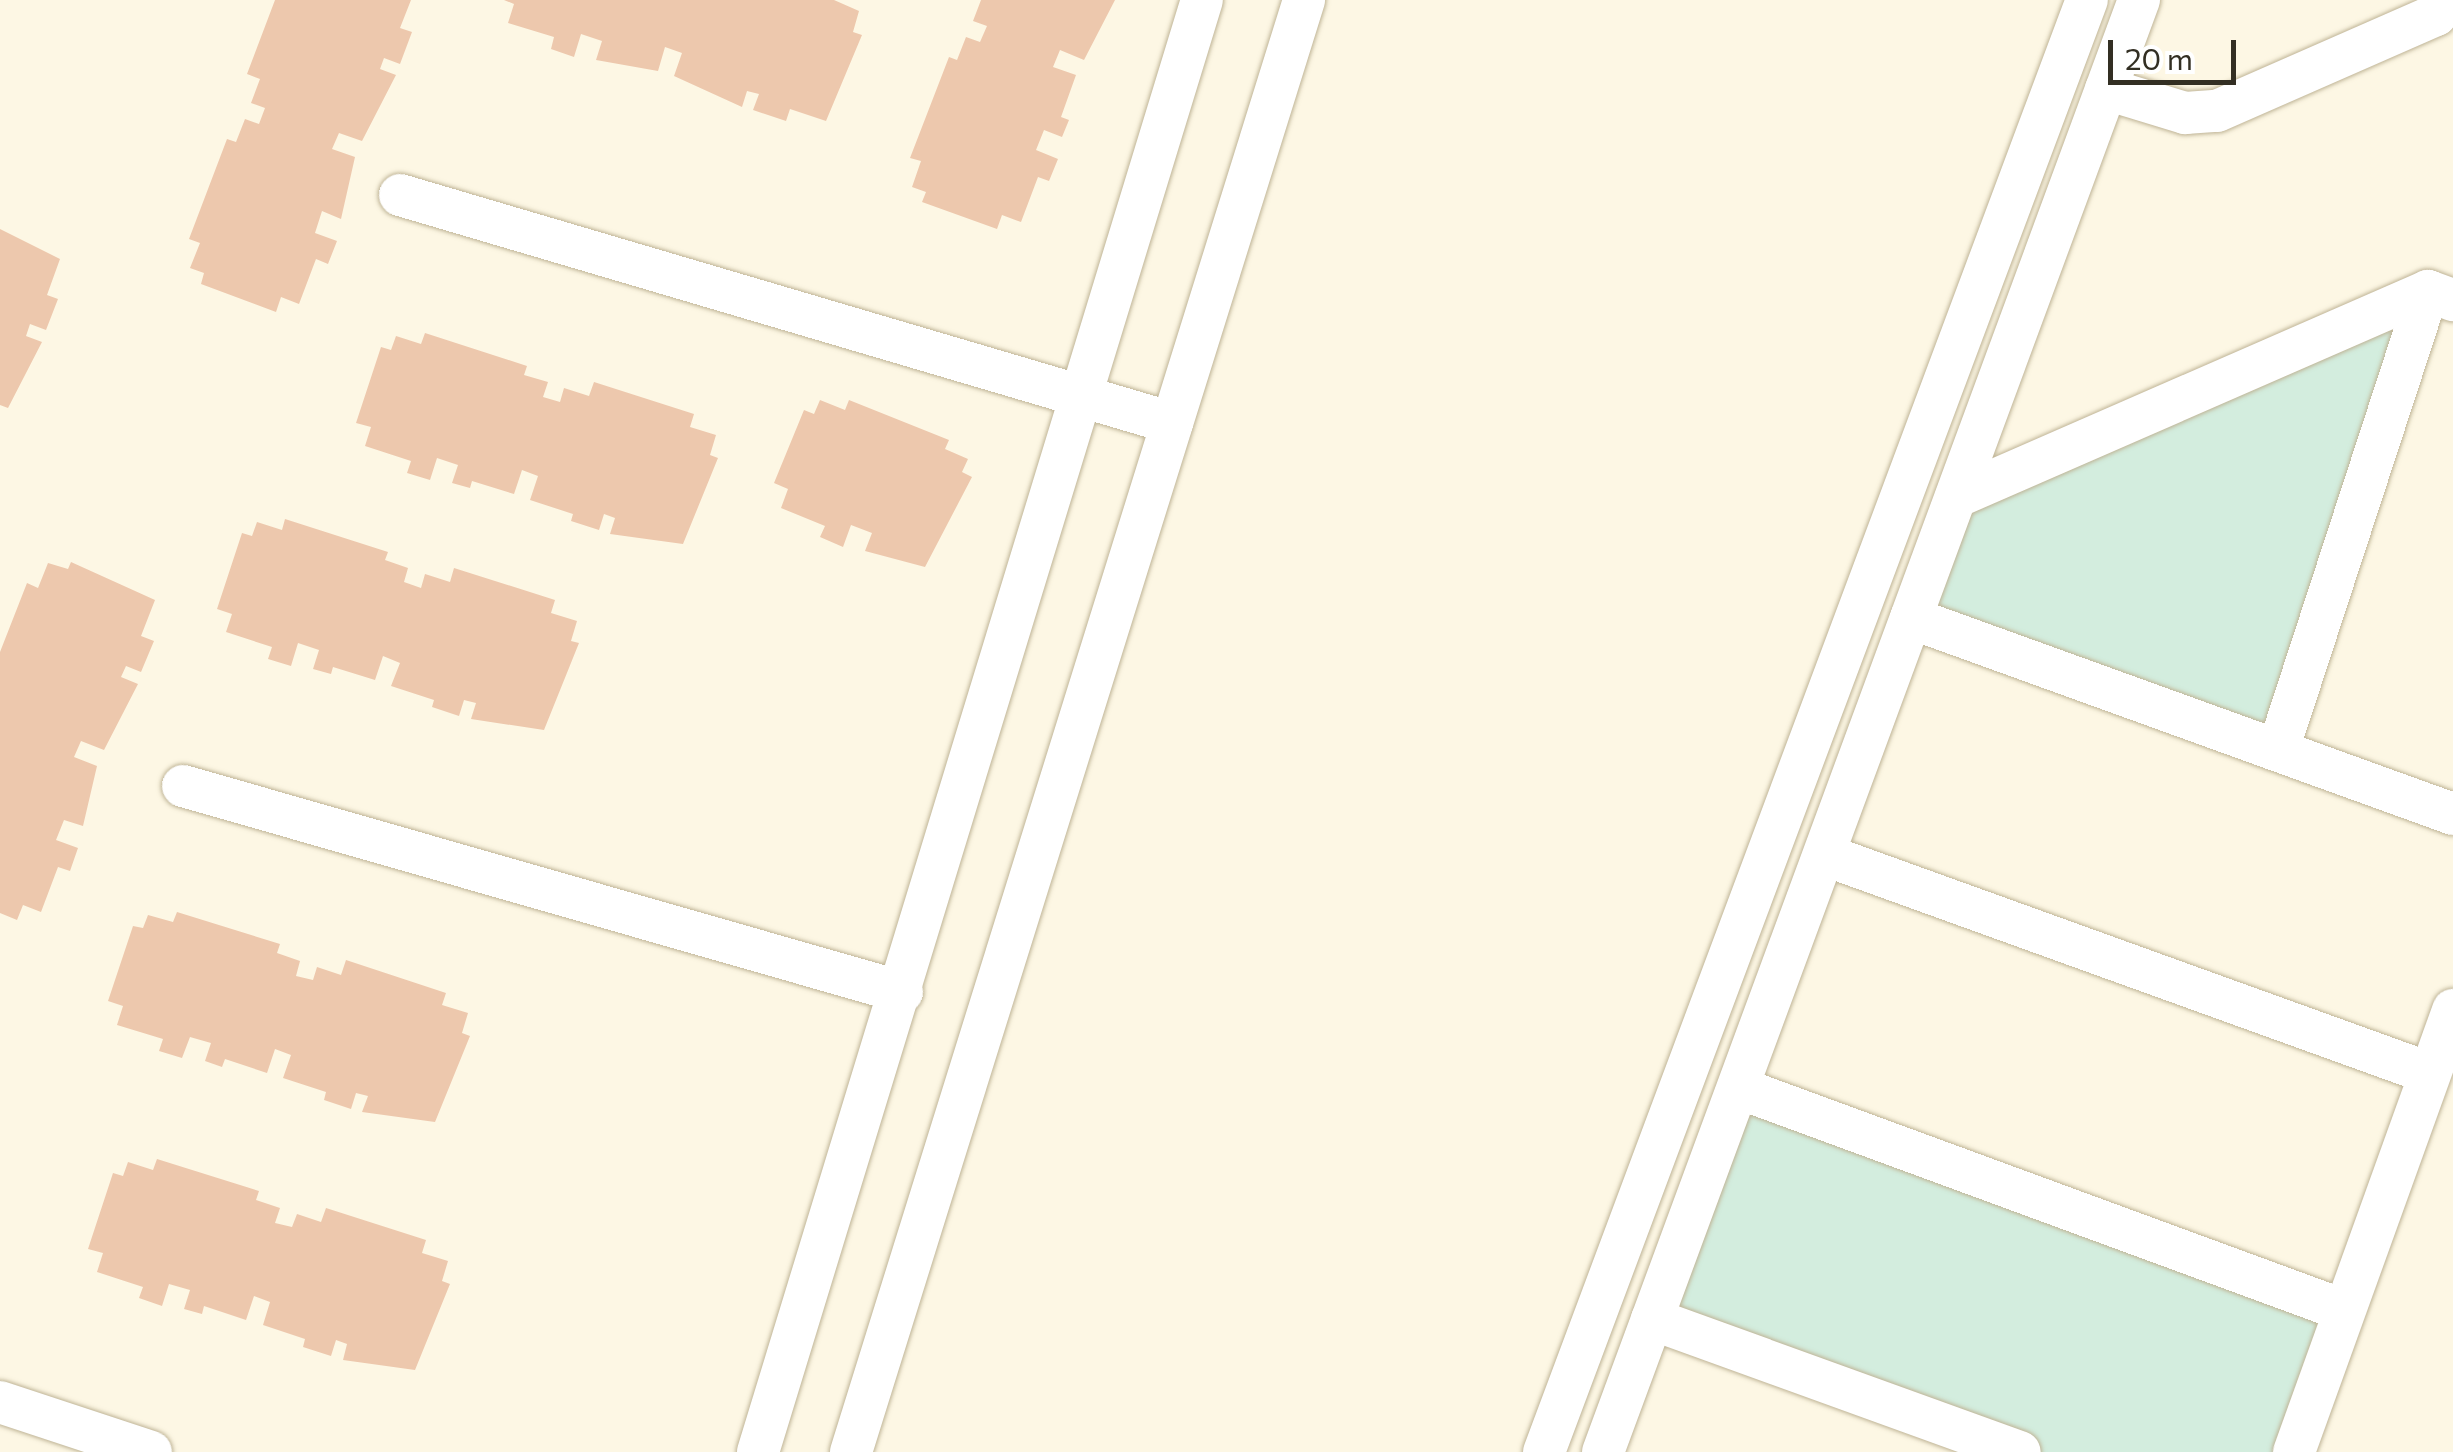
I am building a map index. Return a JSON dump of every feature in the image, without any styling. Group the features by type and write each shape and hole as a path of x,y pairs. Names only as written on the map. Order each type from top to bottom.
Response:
{"street":[{"path":"758,1452 902,992 1079,394 1202,0"},
{"path":"850,1452 1304,0"},
{"path":"1544,1452 2087,0"},
{"path":"1603,1452 2138,0"},
{"path":"2106,89 2185,113 2217,111 2443,12"},
{"path":"400,195 1172,423"},
{"path":"1956,497 2441,296"},
{"path":"2278,750 2441,296"},
{"path":"1911,618 2453,814"},
{"path":"183,786 902,992"},
{"path":"1825,855 2430,1073"},
{"path":"2294,1452 2453,1010"},
{"path":"1739,1088 2343,1310"},
{"path":"1652,1319 2020,1452"},
{"path":"0,1402 151,1452"}],"green space":[{"path":"2428,291 2278,750 1911,618 1956,497"},
{"path":"1739,1088 2343,1310 2294,1452 2020,1452 1652,1319"}],"building":[{"path":"275,0 411,0 400,28 412,32 400,64 384,58 380,69 396,75 362,141 339,133 332,149 355,157 341,219 322,211 315,233 337,241 328,264 316,259 299,304 281,297 276,312 201,284 204,273 190,268 200,243 189,239 227,139 236,142 245,119 259,124 265,108 251,103 260,79 247,74"},
{"path":"504,0 834,0 859,11 853,32 862,35 826,121 790,109 786,121 753,110 759,94 747,91 742,107 674,76 682,53 665,47 658,71 596,60 602,41 581,34 574,57 551,49 554,37 508,23 514,4"},
{"path":"981,0 1115,0 1084,60 1060,50 1053,67 1076,75 1061,117 1069,120 1062,137 1044,130 1036,150 1058,159 1049,181 1038,177 1021,222 1002,215 997,229 922,202 926,192 912,187 921,161 910,158 949,57 957,60 966,37 980,42 987,26 973,21"},
{"path":"0,229 60,259 47,295 58,299 46,330 30,324 26,336 42,342 8,408 0,405"},
{"path":"425,333 527,366 524,375 548,382 543,397 560,402 564,388 589,396 594,382 694,414 690,427 716,435 710,455 718,458 683,544 610,534 615,518 604,514 599,530 571,521 573,514 530,500 538,476 522,470 514,494 472,481 470,488 452,483 458,465 437,458 430,480 407,473 411,461 365,446 371,427 356,423 381,347 391,350 396,336 421,344"},
{"path":"820,400 845,410 849,400 949,440 945,449 968,459 962,472 972,477 925,567 865,551 872,533 851,525 843,547 820,537 825,526 781,508 788,489 774,483 804,410 814,414"},
{"path":"285,519 388,552 385,560 408,568 404,582 421,588 425,574 450,582 454,568 555,600 551,613 577,621 571,641 579,643 544,730 471,719 476,703 464,700 459,716 432,707 434,700 391,686 400,663 383,656 375,680 333,667 331,674 313,669 319,650 298,643 291,666 268,659 272,647 226,632 232,614 217,609 242,533 252,536 257,522 282,530"},
{"path":"71,562 155,600 141,636 154,641 141,672 126,666 121,677 138,684 104,750 81,741 74,757 97,766 83,826 64,820 56,840 78,848 70,871 58,867 41,912 23,905 17,920 0,913 0,652 27,583 38,588 48,563 68,569"},
{"path":"177,912 280,944 277,953 300,961 296,976 313,980 317,967 341,975 346,960 446,993 442,1005 468,1013 462,1033 470,1036 435,1122 362,1112 368,1096 356,1093 351,1109 324,1100 326,1092 283,1078 291,1055 275,1049 267,1073 225,1059 222,1067 205,1061 211,1043 190,1037 182,1058 159,1051 163,1039 117,1025 123,1006 108,1001 133,926 143,928 148,915 173,922"},
{"path":"157,1159 259,1191 256,1200 280,1208 275,1223 292,1227 297,1214 321,1222 326,1208 426,1240 422,1253 448,1261 442,1281 450,1284 415,1370 343,1360 347,1344 336,1340 331,1356 303,1347 305,1339 263,1325 270,1302 254,1296 246,1320 204,1306 202,1314 184,1309 190,1290 169,1284 162,1306 139,1298 143,1287 97,1272 103,1253 88,1249 113,1173 123,1176 128,1162 153,1170"}]}
